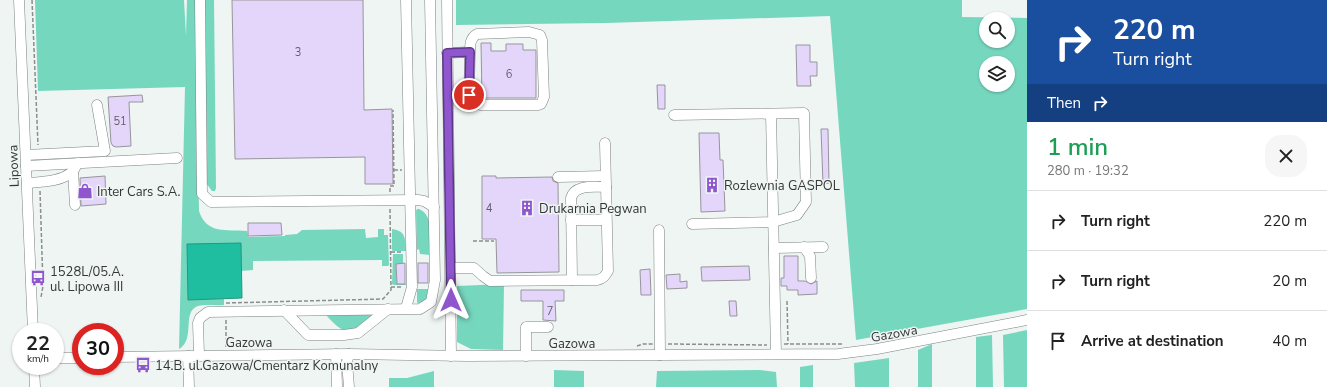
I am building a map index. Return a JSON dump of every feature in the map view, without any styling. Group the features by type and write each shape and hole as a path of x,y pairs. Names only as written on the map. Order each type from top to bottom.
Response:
{"street":[{"name":"Lipowa","path":"19,0 33,323"},
{"path":"200,0 202,194 211,202 410,200 424,201 434,204 450,201"},
{"path":"406,0 412,287 406,308"},
{"path":"199,355 198,324 200,318 208,312 420,308 431,302 435,280 430,0"},
{"path":"447,0 451,356"},
{"path":"529,32 540,35 542,40 544,97 541,104 481,105 472,101 469,95 470,52 471,40 474,35 477,34 529,32"},
{"path":"447,53 470,52"},
{"path":"26,155 105,151 97,105"},
{"path":"674,115 771,114 804,112 806,202 797,215 773,222 692,224"},
{"path":"771,114 776,349"},
{"path":"450,268 474,268 490,281 602,279 608,270 604,143"},
{"path":"26,166 75,167 176,158"},
{"path":"27,183 54,180 67,175 75,167"},
{"path":"75,167 75,205"},
{"path":"558,177 605,176"},
{"path":"572,280 572,193 575,190 582,188 606,187"},
{"path":"571,220 606,220"},
{"path":"659,230 660,355"},
{"path":"804,247 810,256 811,278"},
{"path":"774,248 823,247"},
{"path":"284,310 308,335 344,335 358,333 388,309"},
{"name":"Gazowa","path":"124,357 336,354 451,356 660,355 776,349 838,354 877,349 1027,320"},
{"path":"526,356 526,327 548,327"},
{"path":"336,354 337,387"},
{"path":"349,354 349,387"},
{"path":"188,356 189,387"},
{"path":"34,375 35,387"}],"path":[{"path":"226,355 226,302 383,299 391,290 390,186 394,186 393,110"},
{"path":"473,241 494,241"},
{"path":"787,301 788,345"},
{"path":"632,347 643,344 660,344 776,349 788,345 844,344"}],"shaded area":[{"path":"35,0 184,0 186,36 187,0 195,0 199,211 202,219 207,224 218,229 247,231 248,237 285,236 297,234 302,230 365,229 366,238 378,237 378,229 384,229 384,235 388,235 389,265 382,266 382,260 253,261 253,270 241,271 241,243 188,299 224,299 224,305 201,305 193,309 190,314 187,339 184,345 179,349 185,87 38,91"},
{"path":"205,0 214,0 215,191 212,191 206,183"},
{"path":"456,0 962,0 962,17 979,17 979,48 1015,48 1015,18 1027,18 1027,309 856,340 830,16 606,23 456,25"},
{"path":"417,209 424,212 430,223 430,255 420,254 419,249 417,250"},
{"path":"392,229 400,231 404,236 406,251 392,250"},
{"path":"241,243 242,298 188,300 187,244"},
{"path":"393,254 403,254 403,264 396,264 397,284 406,285 392,284"},
{"path":"504,284 503,350 471,349 457,342 457,286"},
{"path":"417,289 431,289 425,300 417,303"},
{"path":"326,315 373,315 360,326 349,331 339,327"},
{"path":"1027,330 1027,387 1004,387 1003,335"},
{"path":"992,335 993,387 976,387 976,337"},
{"path":"932,344 932,387 918,387 918,350"},
{"path":"889,358 889,387 855,387 854,363"},
{"path":"813,365 813,387 800,387 800,367"},
{"path":"554,370 584,371 584,387 554,387"},
{"path":"760,370 776,372 777,387 656,387 657,371"},
{"path":"434,371 434,387 389,387 389,378 407,378"}],"building":[{"path":"232,0 363,0 364,110 392,109 393,184 365,184 365,157 235,159"},
{"path":"481,43 491,43 491,51 506,51 506,44 523,44 523,50 536,50 536,98 482,98"},
{"path":"796,45 810,45 810,62 817,62 817,76 810,76 811,86 797,86"},
{"path":"657,85 665,85 665,109 658,109"},
{"path":"142,95 143,102 129,102 131,146 113,146 111,143 108,97"},
{"path":"821,129 828,129 829,183 823,184"},
{"name":"Rozlewnia GASPOL","path":"699,133 719,133 720,160 723,160 725,211 701,212"},
{"path":"105,176 106,204 81,206 80,178"},
{"name":"Drukarnia Pegwan","path":"482,176 496,176 496,178 552,177 553,181 558,183 559,272 497,273 496,239 482,239"},
{"path":"248,223 281,223 282,235 248,236"},
{"path":"784,256 798,256 798,281 805,281 811,284 817,281 817,294 798,295 798,290 787,290 787,286 781,286 781,278 784,278"},
{"path":"405,263 405,284 397,284 396,264"},
{"path":"418,263 428,263 428,283 418,283"},
{"path":"749,266 750,280 702,281 701,267"},
{"path":"650,269 651,295 641,295 640,270"},
{"path":"680,274 680,282 687,281 687,288 667,289 666,275"},
{"path":"521,290 564,290 564,301 555,301 556,321 543,320 543,301 521,301"},
{"path":"729,301 736,301 737,316 730,316"}],"place":[{"name":"Rozlewnia GASPOL","path":"712,185"},
{"name":"Inter Cars S.A.","path":"85,191"},
{"name":"Drukarnia Pegwan","path":"527,208"},
{"name":"1528L/05.A. ul. Lipowa III","path":"38,278"},
{"name":"14.B. ul.Gazowa/Cmentarz Komunalny","path":"143,365"}],"route":[{"path":"451,300 447,53 470,52 469,95"}]}
